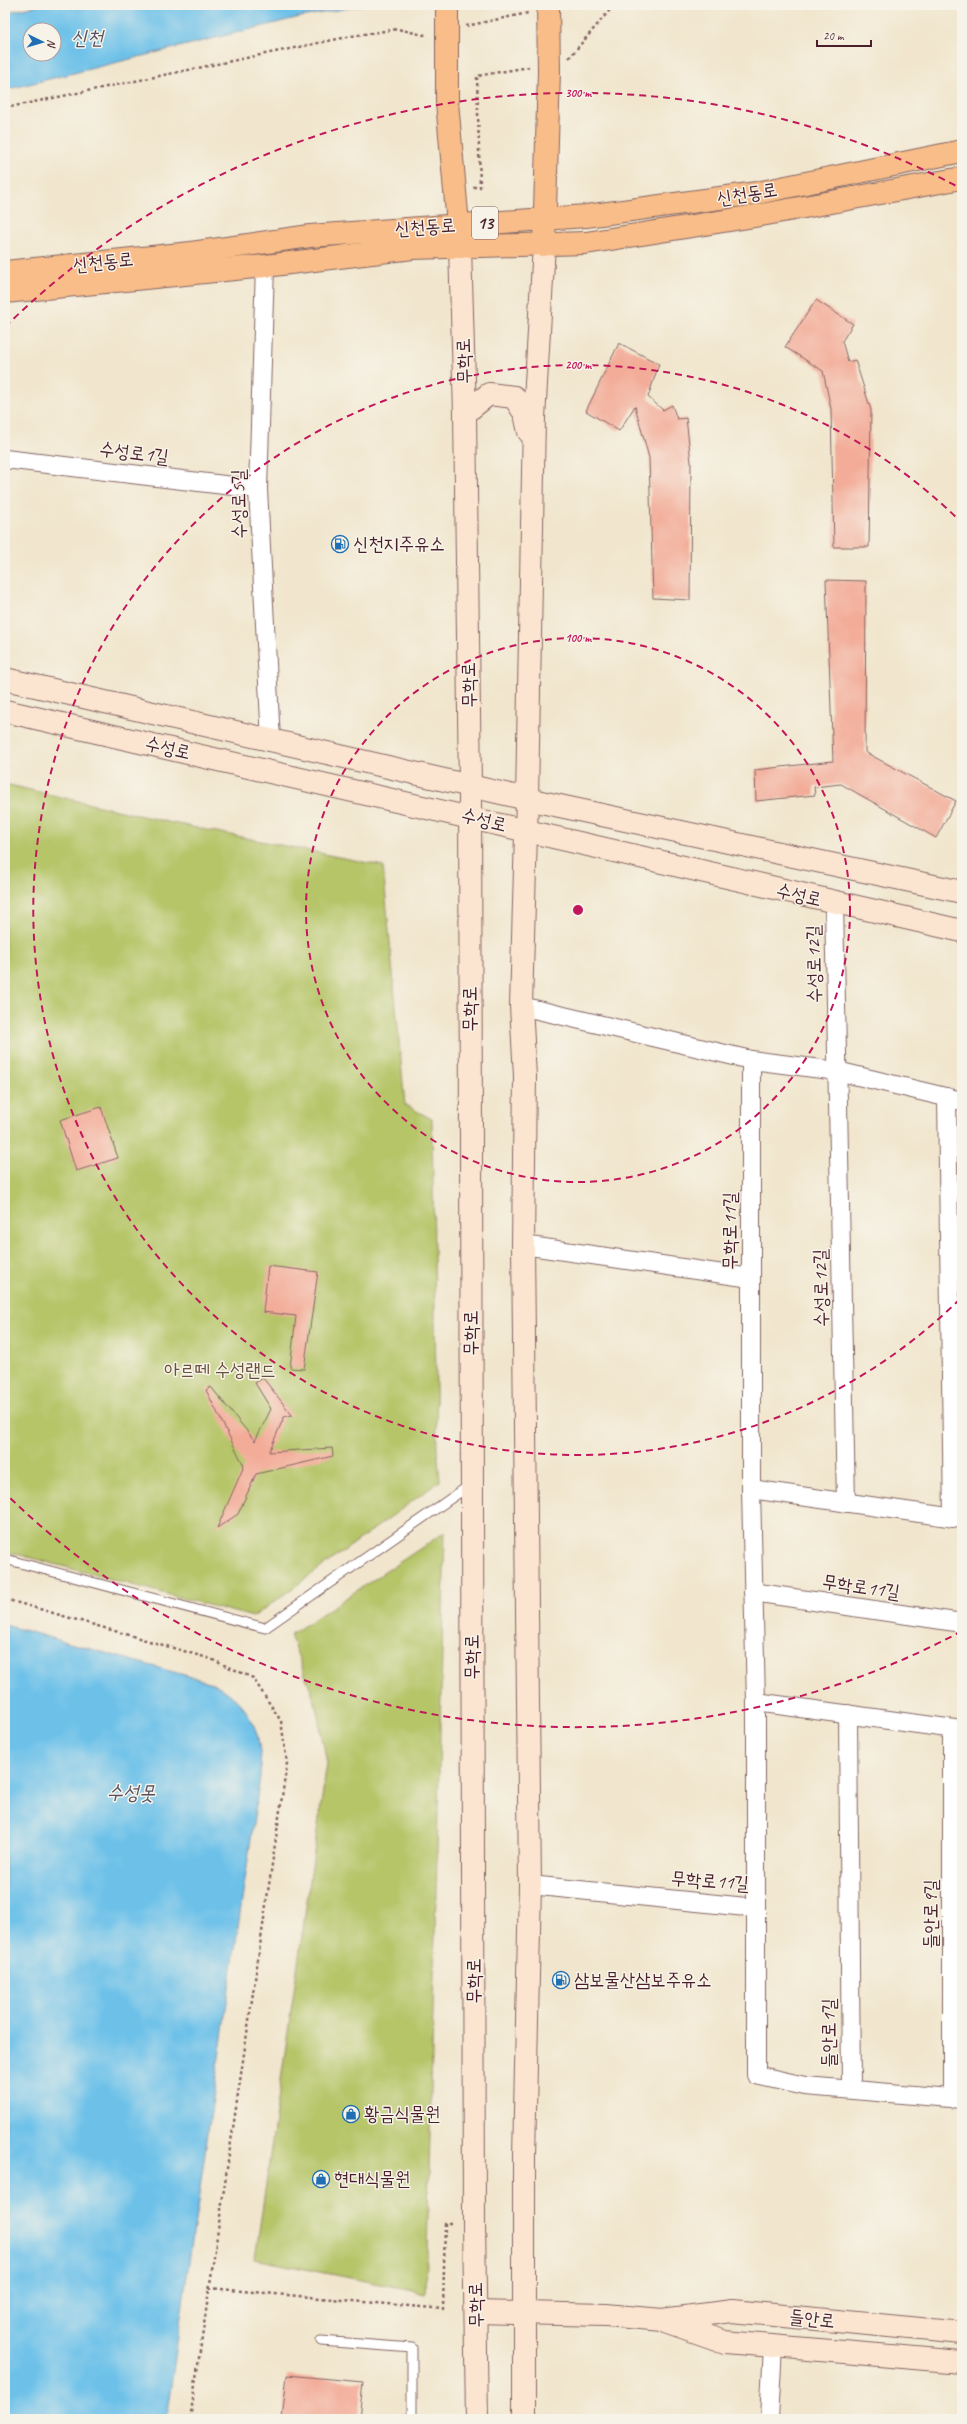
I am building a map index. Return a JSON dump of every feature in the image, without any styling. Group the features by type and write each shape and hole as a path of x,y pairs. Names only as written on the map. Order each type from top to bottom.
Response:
{"main road":[{"path":"447,5 447,102 460,247"},
{"path":"524,2419 524,2157 530,1885 524,1245 525,1076 521,1006 527,799 533,453 545,219 543,68 540,8"},
{"name":"신천동로","path":"5,272 191,253 310,236 458,224 545,219 758,193 962,151"},
{"name":"신천동로","path":"5,292 265,266 413,248 586,243 761,215 962,178"},
{"name":"무학로","path":"460,247 466,413 470,786 474,2223 477,2419"},
{"path":"466,413 489,394 514,397 525,414 533,453"},
{"name":"수성로","path":"5,679 527,799 962,892"},
{"name":"수성로","path":"5,712 470,817 834,903 962,931"},
{"name":"들안로","path":"476,2312 606,2315 662,2320 732,2311 962,2333"},
{"name":"들안로","path":"662,2320 725,2342 774,2348 962,2362"}],"street":[{"name":"수성로5길","path":"265,266 258,489 271,741"},
{"name":"수성로1길","path":"5,459 258,489"},
{"name":"수성로12길","path":"834,903 846,1503"},
{"path":"521,1006 751,1060 837,1071 955,1099 957,1519 751,1489"},
{"name":"무학로11길","path":"530,1885 756,1908 756,1702 751,1489 751,1060"},
{"path":"524,1245 751,1278"},
{"name":"무학로11길","path":"753,1592 962,1623"},
{"path":"756,1702 957,1730"},
{"name":"들안로1길","path":"756,1908 756,2075 805,2086 851,2089 848,1714"},
{"name":"들안로9길","path":"851,2089 957,2099 957,1730"},
{"name":"들안로","path":"770,2419 774,2348"}],"lane":[{"path":"5,1559 265,1628 472,1485"},
{"path":"321,2341 412,2348 412,2419"}],"path":[{"path":"567,60 614,5"},
{"path":"461,27 540,8"},
{"path":"5,108 352,36 398,29 423,34 431,33"},
{"path":"454,188 480,187 477,76 543,68"},
{"path":"5,1599 211,1659 252,1678 281,1721 287,1762 190,2419"},
{"path":"210,2288 443,2309 445,2223 474,2223"}],"green space":[{"name":"아르떼 수성랜드","path":"5,784 168,822 383,866 405,1105 432,1119 437,1449 440,1481 253,1617 5,1551"},
{"path":"445,1532 426,2293 255,2259 327,1763 315,1702 290,1635"}],"water":[{"name":"신천","path":"40,5 364,5 296,18 5,90 5,13"},
{"name":"수성못","path":"5,1625 213,1683 237,1701 246,1711 257,1734 260,1777 166,2419 5,2419"}],"building":[{"path":"816,300 853,324 842,341 848,362 855,360 871,410 869,547 834,547 831,409 823,371 785,347"},
{"path":"619,343 659,364 648,397 663,410 672,405 677,419 686,418 691,462 690,600 653,598 649,458 635,406 619,431 586,411"},
{"path":"826,580 866,581 865,752 956,801 936,838 841,784 814,787 815,795 756,801 755,770 833,761"},
{"path":"101,1107 118,1158 76,1171 60,1120"},
{"path":"268,1266 318,1272 304,1369 290,1368 296,1316 263,1312"},
{"path":"263,1378 292,1415 284,1417 269,1452 332,1448 333,1456 256,1474 238,1514 217,1528 244,1466 206,1390 211,1387 255,1441 271,1409 255,1383"},
{"path":"287,2375 363,2382 359,2419 282,2419"}],"place":[{"name":"신천지주유소","path":"340,544"},
{"name":"삼보물산삼보주유소","path":"561,1980"},
{"name":"황금식물원","path":"351,2114"},
{"name":"현대식물원","path":"321,2179"}]}
